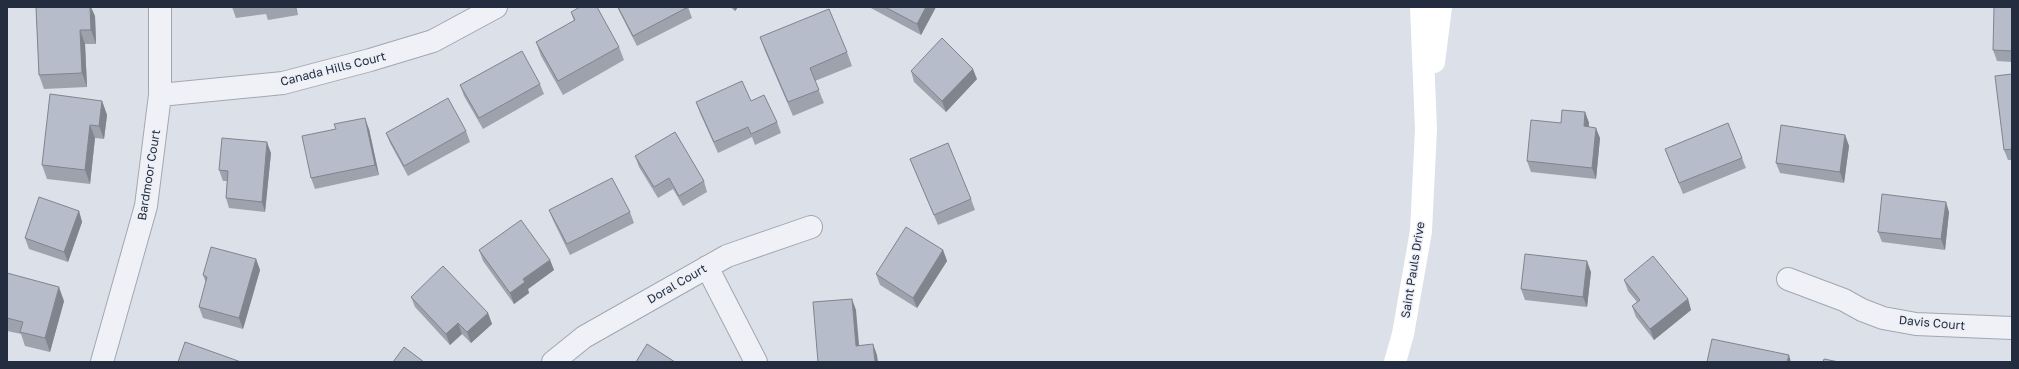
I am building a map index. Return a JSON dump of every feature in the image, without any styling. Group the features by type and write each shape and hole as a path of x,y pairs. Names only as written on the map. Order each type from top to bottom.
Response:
{"street":[{"name":"Bardmoor Court","path":"102,362 146,206 160,94 160,7"},
{"name":"Canada Hills Court","path":"160,94 283,82 362,62 434,41 496,7"},
{"name":"Saint Pauls Drive","path":"1421,7 1426,129"},
{"name":"Saint Pauls Drive","path":"1395,362 1403,334 1421,231 1426,129 1441,7"},
{"name":"Doral Court","path":"553,362 584,337 727,256 812,227"},
{"path":"707,268 728,305 756,362"},
{"name":"Davis Court","path":"1788,279 1844,300 1862,310 1883,318 1916,324 2012,328"}],"building":[{"path":"36,7 90,7 91,30 80,30 82,73 39,75"},
{"path":"580,7 597,7 619,47 558,81 536,42 575,20 571,12"},
{"path":"618,7 688,7 633,36"},
{"path":"885,7 926,7 917,24"},
{"path":"1994,7 2012,7 2012,51 1993,50"},
{"path":"829,9 847,52 810,68 819,90 788,102 760,37"},
{"path":"942,38 973,69 942,101 911,71"},
{"path":"522,51 540,84 479,118 460,85"},
{"path":"2012,74 2012,149 2004,150 1995,76"},
{"path":"742,81 751,101 764,95 777,122 751,134 748,127 714,142 696,102"},
{"path":"50,94 102,101 99,126 90,125 85,170 42,165"},
{"path":"448,98 466,131 404,166 386,133"},
{"path":"1562,110 1585,112 1584,126 1596,128 1592,168 1527,161 1531,120 1561,123"},
{"path":"365,118 375,165 311,178 302,136 336,129 334,124"},
{"path":"1728,123 1742,158 1679,183 1665,149"},
{"path":"1781,125 1845,135 1840,172 1776,163"},
{"path":"675,132 704,181 679,196 669,178 654,187 635,156"},
{"path":"222,138 267,142 262,202 226,198 228,171 219,170"},
{"path":"948,143 971,199 934,215 910,159"},
{"path":"612,178 630,212 567,244 549,210"},
{"path":"1882,194 1946,202 1941,239 1878,232"},
{"path":"39,197 79,211 64,252 25,238"},
{"path":"521,220 550,260 523,279 525,282 510,293 479,250"},
{"path":"906,227 943,250 913,298 876,274"},
{"path":"211,247 256,259 239,318 199,307 207,277 203,275"},
{"path":"1525,254 1587,261 1583,297 1521,289"},
{"path":"1653,256 1688,299 1650,329 1632,306 1640,300 1624,280"},
{"path":"443,266 488,313 467,332 458,323 446,334 411,297"},
{"path":"7,273 59,287 45,338 20,332 23,322 7,318"},
{"path":"852,299 856,346 873,344 875,362 818,362 813,302"},
{"path":"1712,339 1789,355 1787,362 1707,362"},
{"path":"185,342 241,362 178,362"},
{"path":"647,344 675,362 636,362"},
{"path":"404,347 424,362 393,362"},
{"path":"1824,359 1839,362 1823,362"}]}
